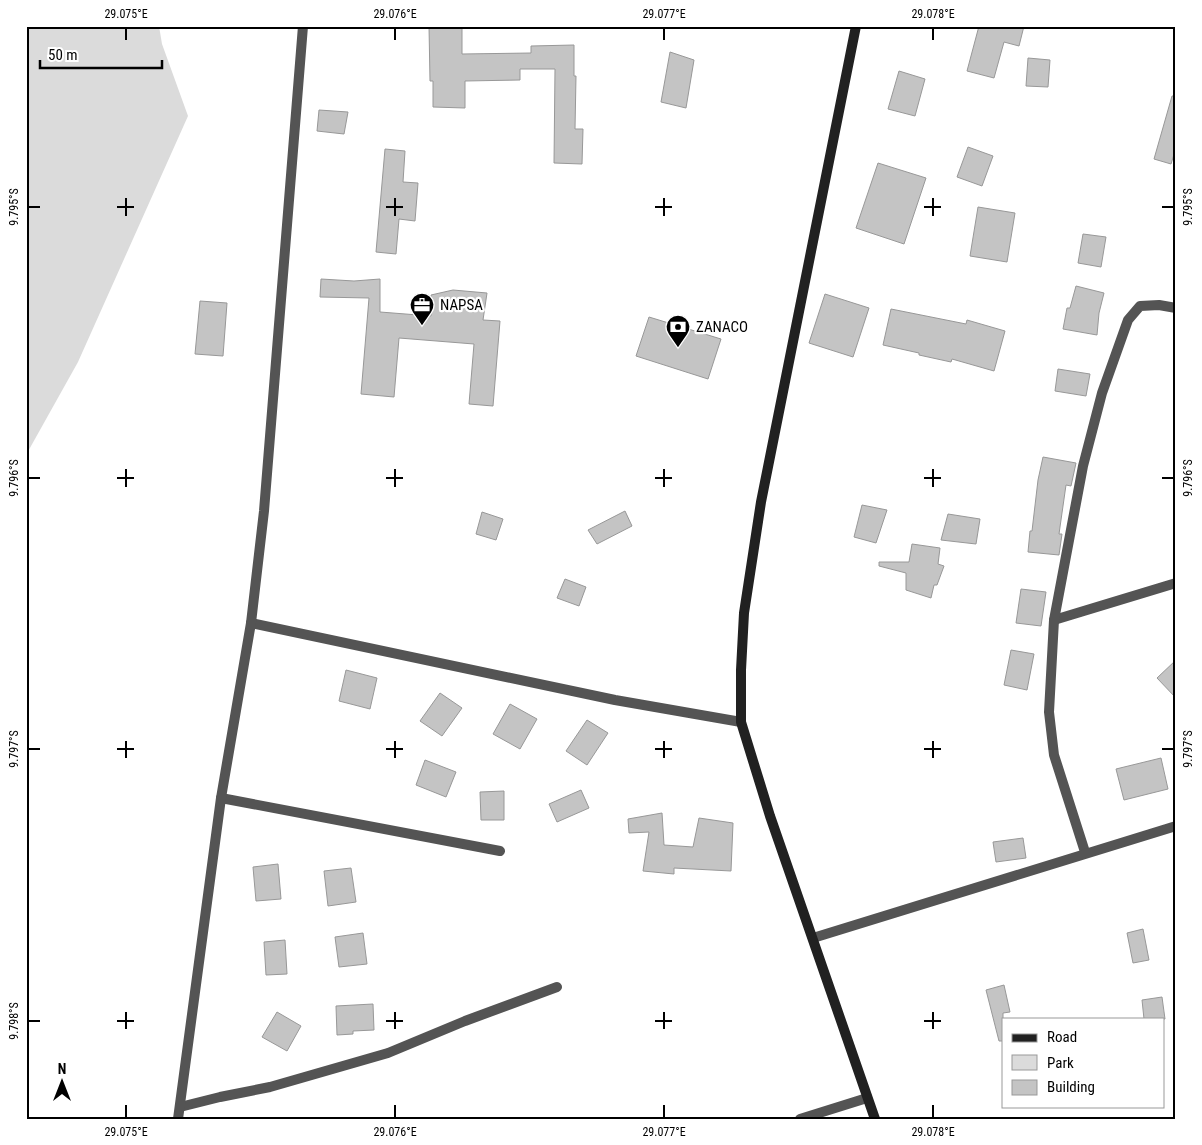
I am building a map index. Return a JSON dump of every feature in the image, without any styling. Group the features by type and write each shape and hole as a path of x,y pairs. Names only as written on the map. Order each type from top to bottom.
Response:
{"main road":[{"path":"856,26 761,502 744,613 740,670 740,722 770,816 875,1119"}],"street":[{"path":"178,1119 221,798 251,623 265,501 303,26"},
{"path":"1085,852 1054,755 1049,712 1054,620 1083,466 1102,393 1128,320 1140,306 1159,305 1176,308"},
{"path":"1054,620 1176,583"},
{"path":"251,623 616,700 740,722"},
{"path":"221,798 500,851"},
{"path":"813,938 1085,852 1176,826"},
{"path":"180,1107 270,1087 388,1053 465,1021 556,987"},
{"path":"800,1119 867,1098"}],"green space":[{"path":"26,26 159,26 162,44 188,116 78,362 26,455"}],"building":[{"path":"429,26 462,26 462,54 531,53 531,46 574,45 574,76 576,76 575,129 583,129 582,164 554,163 555,69 520,69 520,80 465,81 465,108 433,107 433,81 430,81"},
{"path":"979,26 1024,26 1019,46 1004,42 994,78 967,71"},
{"path":"670,52 694,60 686,108 661,102"},
{"path":"1028,58 1050,60 1048,87 1026,86"},
{"path":"899,71 925,79 915,116 888,109"},
{"path":"1172,96 1176,96 1176,148 1171,164 1154,159"},
{"path":"319,110 348,112 344,134 317,131"},
{"path":"968,147 993,156 982,186 957,177"},
{"path":"385,149 405,151 403,182 418,183 415,221 399,219 396,254 376,252"},
{"path":"878,163 926,178 904,244 856,228"},
{"path":"978,207 1015,213 1007,262 970,256"},
{"path":"1083,234 1106,237 1101,267 1078,263"},
{"path":"321,279 354,281 380,279 380,312 431,316 431,295 453,290 487,293 483,320 500,321 493,406 469,404 474,344 399,338 394,397 361,394 369,298 320,297"},
{"path":"1076,286 1104,293 1099,313 1097,335 1063,329 1067,308 1070,308"},
{"path":"825,294 869,308 853,357 809,343"},
{"path":"200,301 227,303 223,356 195,354"},
{"path":"891,309 966,324 967,320 1005,331 994,371 952,359 951,362 883,345"},
{"name":"ZANACO","path":"649,317 721,339 708,379 636,356"},
{"path":"1058,369 1090,374 1086,396 1055,391"},
{"path":"1043,457 1076,463 1071,486 1066,485 1059,534 1062,534 1059,555 1028,552"},
{"path":"862,505 887,510 876,543 854,537"},
{"path":"625,511 632,526 597,544 588,530"},
{"path":"482,512 503,519 496,540 476,534"},
{"path":"948,514 980,519 976,544 941,540"},
{"path":"912,544 940,548 938,564 944,566 937,585 934,585 931,598 906,590 906,573 879,566 879,562 909,562"},
{"path":"565,579 586,587 579,606 557,598"},
{"path":"1021,589 1046,592 1041,626 1016,623"},
{"path":"1011,650 1034,654 1027,690 1004,685"},
{"path":"1176,660 1176,698 1157,678"},
{"path":"346,670 377,678 370,709 339,701"},
{"path":"440,693 462,708 442,736 420,721"},
{"path":"510,704 537,719 520,749 493,734"},
{"path":"587,720 608,733 587,765 566,751"},
{"path":"1161,758 1168,789 1124,800 1116,769"},
{"path":"425,760 456,772 446,797 416,785"},
{"path":"581,790 589,808 557,822 549,804"},
{"path":"504,791 504,820 481,820 480,792"},
{"path":"662,813 664,845 693,847 699,818 733,823 731,871 674,868 674,874 643,871 649,832 629,833 628,819"},
{"path":"1023,838 1026,858 996,862 993,842"},
{"path":"278,864 281,899 256,901 253,867"},
{"path":"351,868 356,902 328,906 324,871"},
{"path":"1143,929 1149,960 1133,963 1127,933"},
{"path":"363,933 367,964 339,967 335,937"},
{"path":"285,940 287,974 266,975 264,942"},
{"path":"1004,985 1010,1012 1003,1013 1002,1041 999,1041 986,990"},
{"path":"1162,997 1165,1019 1144,1018 1142,1000"},
{"path":"373,1004 374,1030 353,1031 353,1034 337,1035 336,1006"},
{"path":"277,1012 301,1026 287,1051 262,1037"}],"place":[{"name":"NAPSA","path":"422,326"},
{"name":"ZANACO","path":"678,348"}]}
